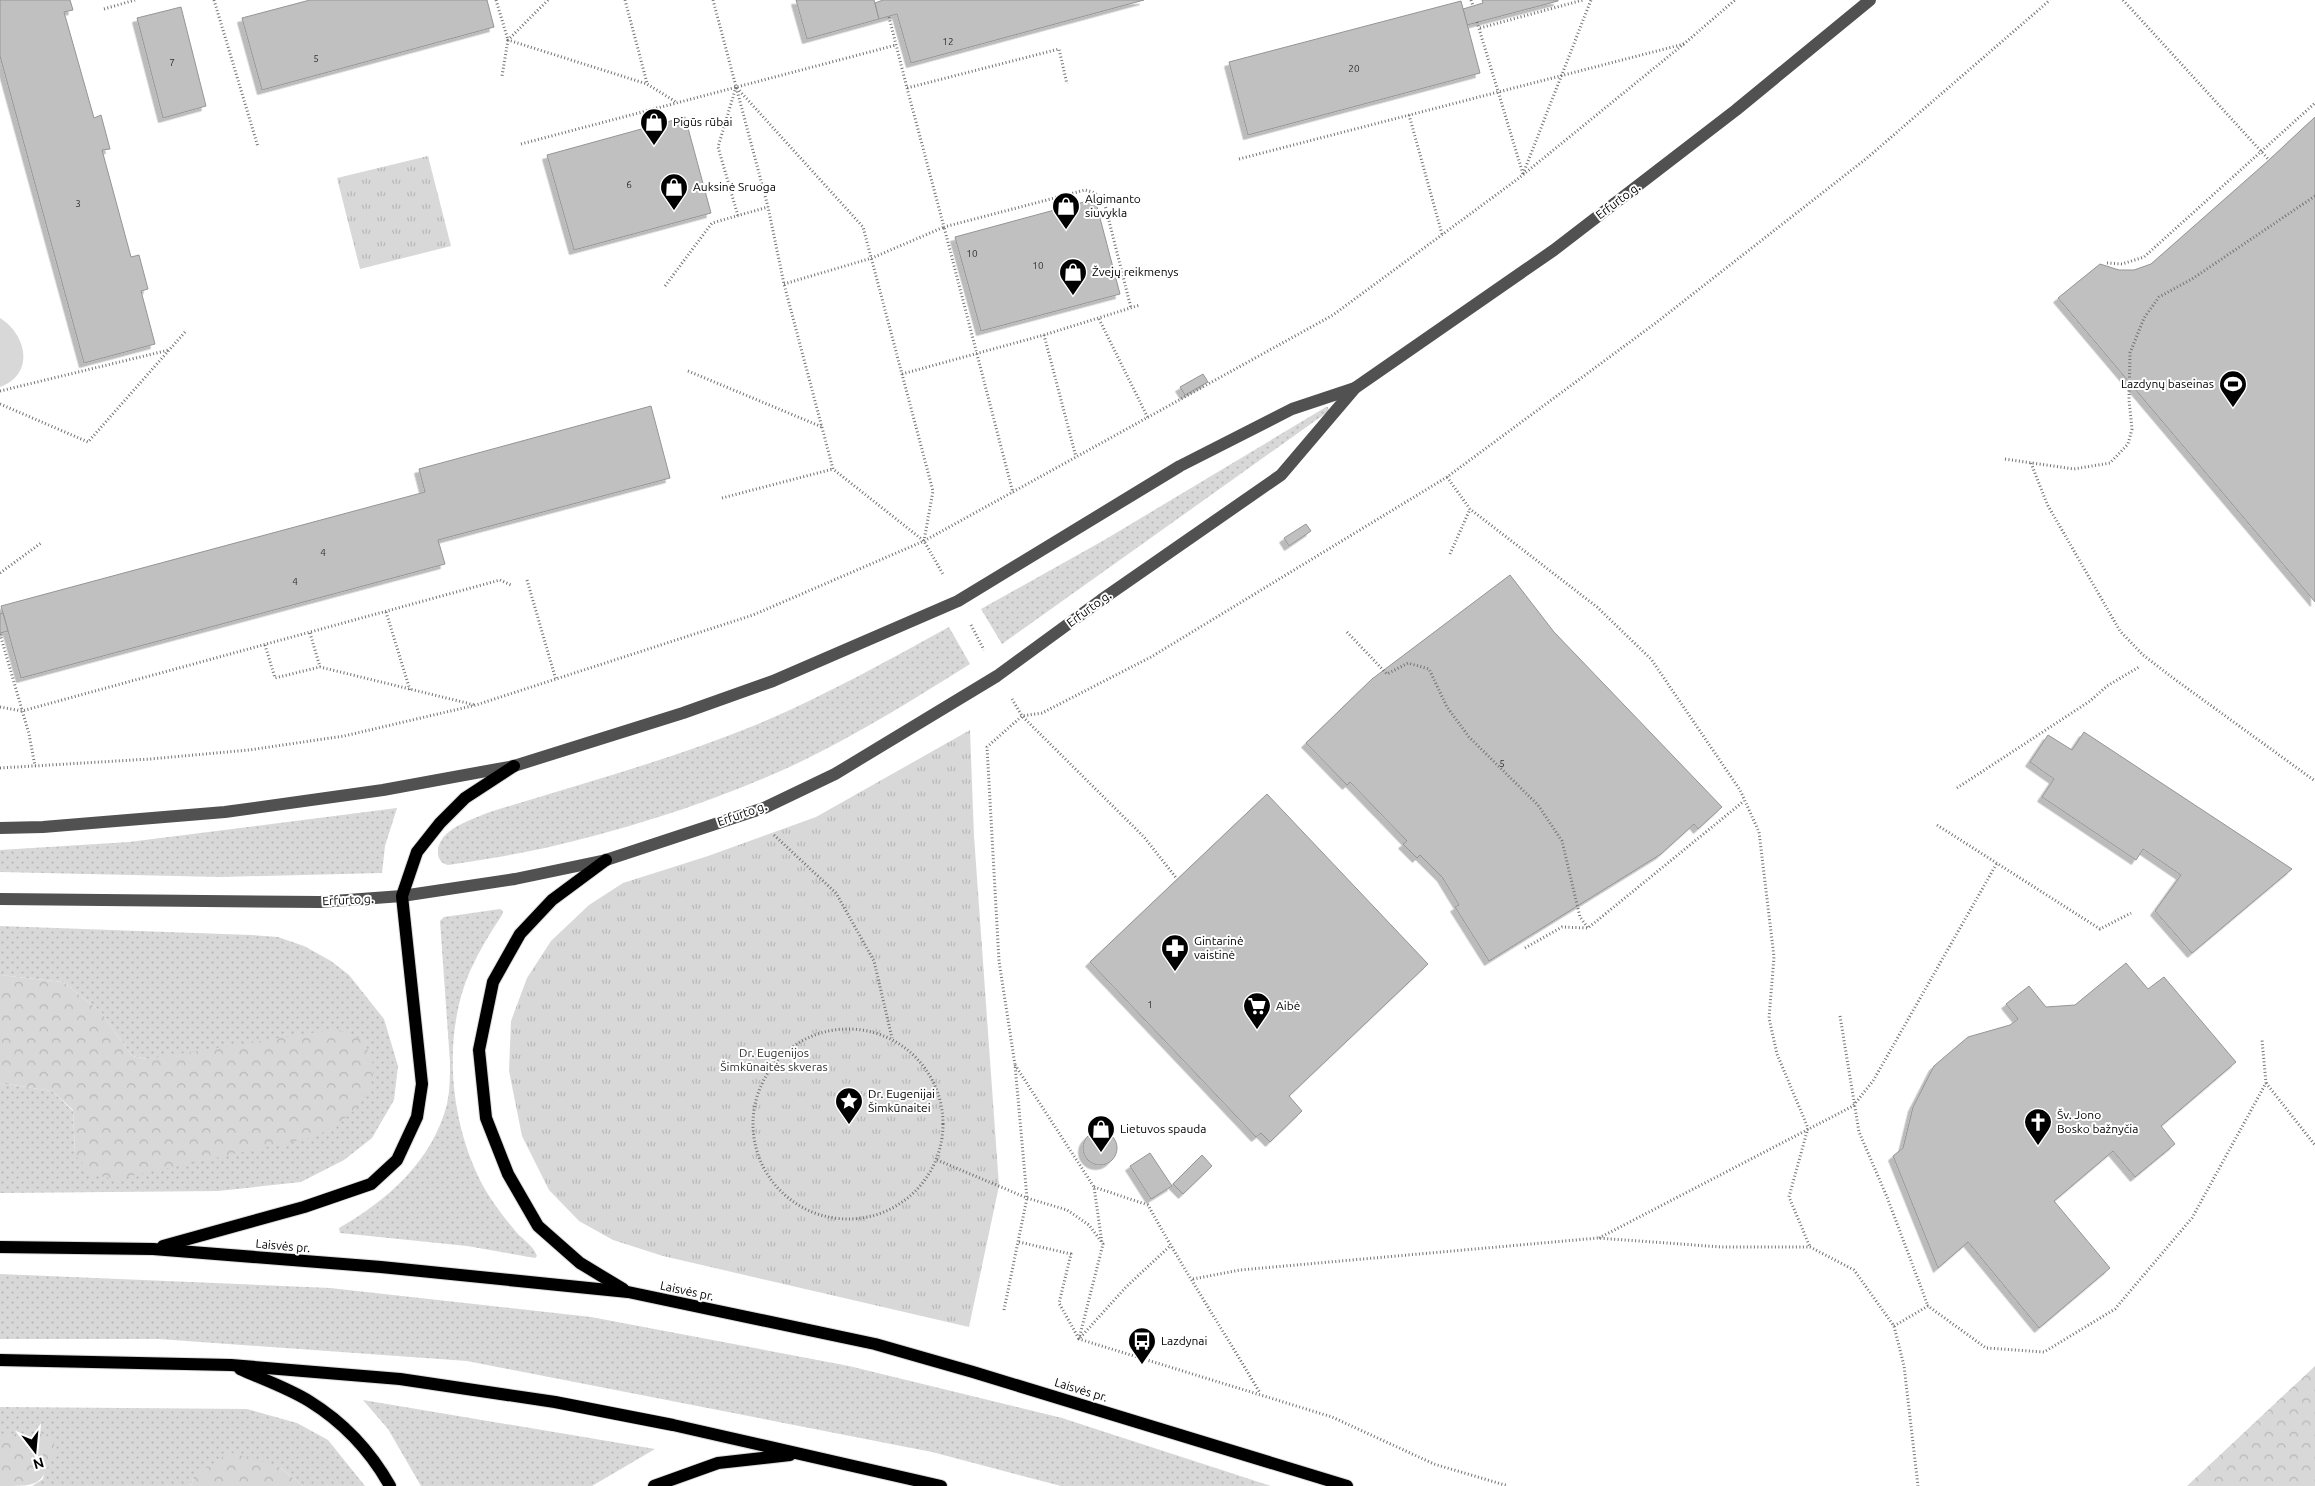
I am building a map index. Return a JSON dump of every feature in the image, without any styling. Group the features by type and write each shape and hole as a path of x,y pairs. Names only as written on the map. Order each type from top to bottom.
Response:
{"main road":[{"path":"153,1249 304,1207 371,1184 398,1160 417,1117 422,1084 402,896 416,852 440,822 465,798 514,766"},
{"path":"606,860 552,900 520,934 494,982 479,1050 486,1118 508,1174 538,1226 580,1263 628,1292"},
{"name":"Laisvės pr.","path":"0,1247 153,1249 381,1268 628,1292 884,1347 982,1374 1346,1486"},
{"path":"0,1360 231,1365 400,1379 546,1400 673,1425 941,1486"},
{"path":"231,1365 309,1401 335,1420 377,1462 390,1486"},
{"path":"654,1486 718,1463 800,1453"}],"street":[{"name":"Erfurto g.","path":"0,899 320,902 402,896 515,879 606,860 749,813 835,774 998,676 1101,600 1281,475 1355,388 1562,244 1736,110 1870,0"},
{"name":"Erfurto g.","path":"0,828 43,827 226,812 383,790 514,766 683,714 772,681 958,601 1180,466 1292,409 1355,388"}],"path":[{"path":"104,8 136,0"},
{"path":"214,0 258,147"},
{"path":"496,0 508,40 502,76"},
{"path":"508,40 548,0"},
{"path":"625,0 647,84"},
{"path":"713,0 768,207 784,284 833,469 924,541"},
{"path":"1471,0 1473,6"},
{"path":"1480,28 1583,0"},
{"path":"1523,174 1591,0"},
{"path":"0,768 150,760 249,750 344,736 476,706 753,615 924,541 1333,315 1523,174 1686,43 1735,0"},
{"path":"1004,1310 1027,1198 1015,1065 999,961 987,747 1022,716 1042,713 1152,657 1447,477 1658,322 1867,158 2050,0"},
{"path":"2123,0 2269,160"},
{"path":"889,17 1013,493"},
{"path":"1478,22 1523,174"},
{"path":"508,40 647,84 676,102"},
{"path":"1239,159 1498,90 1686,43"},
{"path":"521,144 896,45"},
{"path":"907,88 1059,49 1067,84"},
{"path":"736,87 718,146 738,216"},
{"path":"736,87 864,227 933,491 924,541"},
{"path":"2106,263 2122,264 2144,257 2315,103"},
{"path":"1409,115 1442,234"},
{"path":"784,284 872,258 944,227 1085,190 1095,193 1104,201 1131,308"},
{"path":"2005,459 2074,469 2110,463 2128,444 2132,429 2129,400 2130,353 2144,318 2159,298 2192,279 2315,196"},
{"path":"666,286 712,223 768,207"},
{"path":"902,374 1100,319 1140,305"},
{"path":"1100,319 1148,418"},
{"path":"0,404 88,442 185,332"},
{"path":"1044,335 1076,457"},
{"path":"0,390 170,350"},
{"path":"688,371 822,428"},
{"path":"2031,463 2047,504 2120,631 2143,655 2315,781"},
{"path":"722,498 833,469"},
{"path":"1447,477 1470,509 1597,607 1651,659 1740,790 1759,832 1774,958 1769,1018 1777,1054 1808,1128 1789,1197 1810,1247"},
{"path":"1450,554 1470,509"},
{"path":"0,573 41,543"},
{"path":"0,707 22,712 500,580 511,585"},
{"path":"527,580 556,680"},
{"path":"386,612 410,690"},
{"path":"1347,632 1387,674 1408,662 1429,669 1447,707 1469,737 1538,804 1562,841 1580,917 1588,928"},
{"path":"0,634 35,767"},
{"path":"310,634 320,667"},
{"path":"265,646 275,678 320,667 476,706"},
{"path":"1957,788 2090,701 2107,686 2139,667"},
{"path":"1022,716 1123,816 1177,879"},
{"path":"1525,948 1562,926 1588,928 1744,800"},
{"path":"749,813 836,893 874,961 892,1038"},
{"path":"1937,825 2100,929 2131,912"},
{"path":"1598,1238 1853,1106 1873,1081 1998,863"},
{"path":"1840,1016 1853,1106 1859,1132 1888,1197 1928,1306 1986,1348 2044,1352 2115,1309 2192,1218 2266,1083"},
{"path":"858,1028 892,1038 920,1060 938,1090 944,1125 937,1160 918,1189 890,1210 855,1220 820,1216 788,1200 765,1173 752,1140 753,1105 766,1072 790,1046 822,1030 858,1028"},
{"path":"2262,1040 2266,1083 2315,1145"},
{"path":"1015,1065 1094,1187 1103,1244 1079,1339"},
{"path":"937,1160 1027,1198 1067,1210 1089,1225 1103,1244"},
{"path":"1094,1187 1148,1205 1170,1246 1192,1279 1260,1394"},
{"path":"1192,1279 1240,1270 1598,1238 1721,1247 1810,1247 1854,1270 1894,1326 1904,1366 1918,1486"},
{"path":"1018,1242 1071,1254 1059,1303 1079,1339 1332,1417 1434,1464 1508,1486"},
{"path":"1079,1339 1126,1287 1170,1246"},
{"path":"1894,1326 1928,1306"}],"green space":[{"path":"428,156 451,246 360,269 337,178"},
{"path":"0,318 16,334 23,354 19,373 11,381 0,387"},
{"path":"1328,407 1329,411 1002,644 981,609 1106,539"},
{"path":"949,627 970,664 863,729 796,764 704,802 609,832 521,853 448,865 439,859 439,846 443,838 448,832 464,823 487,813 655,762 721,739 828,692"},
{"name":"Dr. Eugenijos Šimkūnaitės skveras","path":"970,730 974,836 999,1186 969,1327 663,1256 613,1240 579,1221 549,1190 522,1136 509,1071 511,1021 527,978 551,941 589,905 623,883 708,856 816,817"},
{"path":"397,808 385,846 382,873 220,877 0,872 0,850 129,842"},
{"path":"500,909 503,911 502,915 470,971 461,997 455,1025 453,1053 457,1111 464,1139 486,1191 517,1233 537,1256 535,1258 467,1246 340,1233 339,1228 374,1205 406,1177 431,1143 447,1104 450,1062 440,921 444,917"},
{"path":"0,926 251,935 278,937 304,946 331,961 349,975 384,1019 398,1066 394,1100 372,1138 344,1160 301,1182 218,1191 0,1193 0,1083 52,1091 73,1111 75,1155 148,1059 132,1056 101,1012 63,982 0,975"},
{"path":"0,975 63,982 101,1012 132,1056 147,1059 337,1029 363,1040 373,1063 369,1090 363,1101 345,1118 314,1137 116,1179 93,1175 75,1155 73,1110 52,1091 0,1083"},
{"path":"0,1274 330,1288 591,1317 849,1366 1062,1418 1271,1486 1061,1486 932,1452 467,1361 159,1339 0,1339"},
{"path":"2315,1366 2315,1486 2187,1486"},
{"path":"363,1400 655,1449 592,1486 421,1486 388,1429"},
{"path":"0,1407 247,1409 297,1423 328,1440 365,1486 303,1486 278,1466 193,1478 191,1486 32,1486 43,1479 50,1434 0,1434"},
{"path":"0,1434 50,1434 56,1449 46,1470 38,1481 32,1484 0,1486"},
{"path":"229,1452 278,1466 303,1486 191,1486 193,1478"}],"building":[{"path":"0,0 70,0 73,10 64,12 94,118 101,115 110,149 102,150 131,257 139,255 148,289 141,291 155,344 84,363 0,56"},
{"path":"310,0 487,0 494,27 262,90 242,18"},
{"path":"796,0 874,0 879,19 807,39"},
{"path":"883,0 1144,0 911,63 897,14 879,19 875,3"},
{"path":"1482,0 1558,1 1467,25 1463,9 1483,3"},
{"path":"1461,1 1480,73 1248,135 1229,62"},
{"path":"181,7 206,106 163,118 137,18"},
{"path":"685,117 711,213 574,250 547,155"},
{"name":"Lazdynų baseinas","path":"2315,117 2315,602 2058,298 2100,264 2119,270 2134,270 2151,264"},
{"path":"1095,199 1120,294 981,331 955,237"},
{"path":"1203,374 1208,382 1185,395 1180,387"},
{"path":"651,406 670,478 438,540 445,564 21,678 1,606 425,492 419,469"},
{"path":"1306,524 1311,531 1289,546 1284,538"},
{"path":"1510,575 1554,632 1722,807 1698,829 1694,824 1661,854 1489,961 1455,907 1459,905 1442,877 1420,855 1417,858 1403,844 1407,841 1350,782 1347,785 1306,743 1372,679"},
{"path":"3,613 8,631 0,633 0,614"},
{"path":"2084,732 2292,869 2192,953 2155,911 2181,875 2143,849 2136,860 2042,797 2054,779 2030,762 2048,735 2072,750"},
{"name":"Aibė","path":"1267,794 1428,964 1289,1096 1302,1111 1270,1142 1261,1133 1256,1137 1090,962"},
{"name":"Šv. Jono Bosko bažnyčia","path":"2126,963 2148,989 2164,977 2236,1062 2161,1126 2175,1144 2135,1177 2113,1151 2054,1201 2110,1268 2039,1328 1968,1242 1938,1268 1893,1156 1903,1148 1913,1107 1934,1066 1968,1037 2010,1025 2018,1019 2006,1004 2029,986 2046,1007 2075,1005"},
{"name":"Lietuvos spauda","path":"1100,1131 1112,1136 1117,1148 1112,1160 1100,1165 1088,1160 1083,1148 1088,1136"},
{"path":"1150,1153 1172,1186 1151,1199 1130,1166"},
{"path":"1202,1155 1212,1166 1183,1194 1173,1184"}],"place":[{"name":"Pigūs rūbai","path":"654,146"},
{"name":"Auksinė Sruoga","path":"674,211"},
{"name":"Algimanto siuvykla","path":"1066,230"},
{"name":"Žvejų reikmenys","path":"1073,296"},
{"name":"Lazdynų baseinas","path":"2233,408"},
{"name":"Gintarinė vaistinė","path":"1175,972"},
{"name":"Aibė","path":"1257,1030"},
{"name":"Dr. Eugenijai Šimkūnaitei","path":"849,1125"},
{"name":"Šv. Jono Bosko bažnyčia","path":"2038,1146"},
{"name":"Lietuvos spauda","path":"1101,1153"},
{"name":"Lazdynai","path":"1142,1365"}]}
